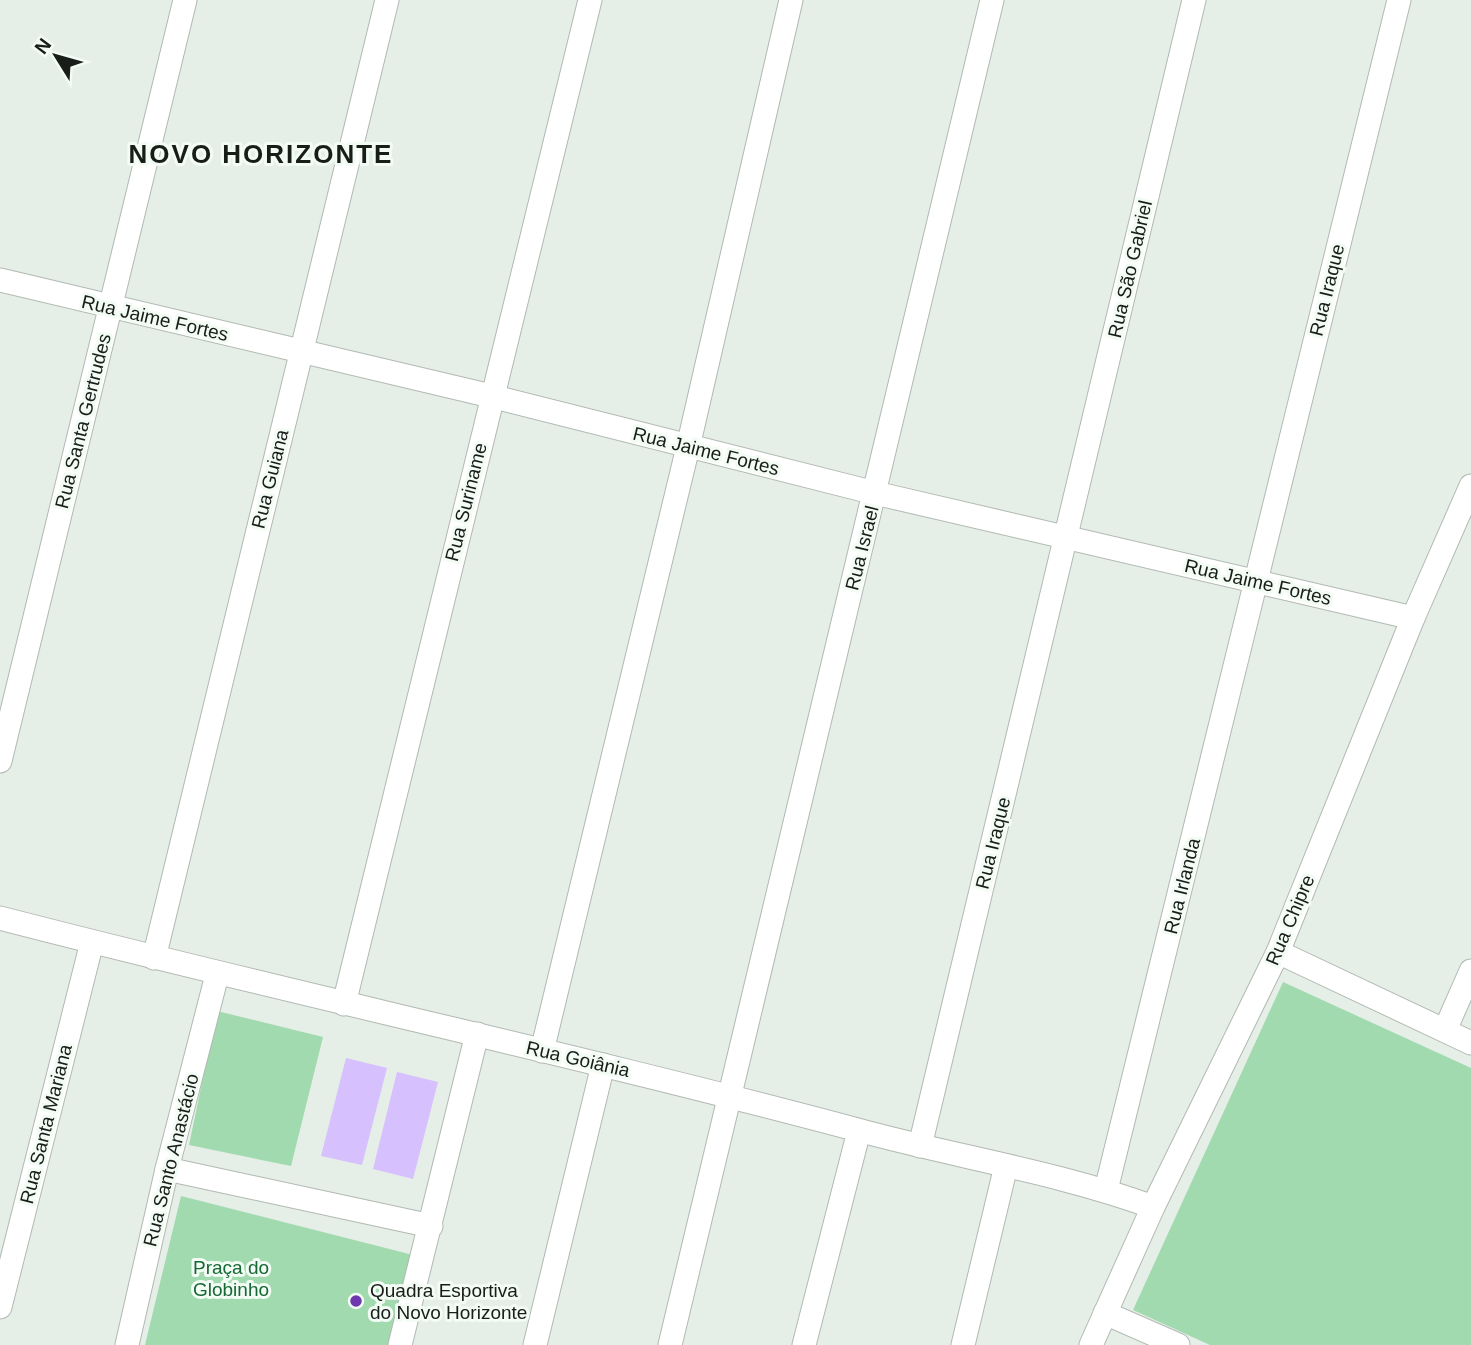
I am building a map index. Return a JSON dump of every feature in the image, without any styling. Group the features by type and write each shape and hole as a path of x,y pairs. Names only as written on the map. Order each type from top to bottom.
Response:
{"street":[{"name":"Rua Santa Gertrudes","path":"0,761 185,0"},
{"name":"Rua Guiana","path":"154,958 387,0"},
{"name":"Rua Suriname","path":"344,1004 590,0"},
{"path":"542,1051 688,447 790,0"},
{"name":"Rua Israel","path":"730,1096 992,0"},
{"name":"Rua São Gabriel","path":"1066,539 1194,0"},
{"name":"Rua Iraque","path":"1256,581 1399,0"},
{"name":"Rua Jaime Fortes","path":"0,280 491,396 1066,539 1413,618"},
{"name":"Rua Chipre","path":"1091,1345 1153,1207 1278,952 1413,618 1471,486"},
{"name":"Rua Iraque","path":"920,1146 1066,539"},
{"name":"Rua Irlanda","path":"1106,1190 1256,581"},
{"name":"Rua Goiânia","path":"0,918 217,975 477,1034 730,1096 859,1131 1106,1190 1153,1207"},
{"name":"Rua Santa Mariana","path":"0,1307 92,942"},
{"path":"1278,952 1471,1043"},
{"path":"1445,1030 1471,971"},
{"name":"Rua Santo Anastácio","path":"127,1345 166,1170 217,975"},
{"path":"400,1345 477,1034"},
{"path":"535,1345 603,1065"},
{"path":"670,1345 730,1096"},
{"path":"804,1345 859,1131"},
{"path":"962,1345 1006,1166"},
{"path":"166,1170 431,1226"},
{"path":"1105,1313 1178,1345"}],"green space":[{"path":"1283,982 1471,1068 1471,1345 1210,1345 1133,1310"},
{"path":"217,1011 323,1037 291,1166 189,1145"},
{"name":"Praça do Globinho","path":"181,1196 417,1256 395,1345 145,1345"}],"building":[{"path":"346,1058 387,1068 362,1165 321,1156"},
{"path":"397,1072 438,1082 413,1179 373,1169"}],"place":[{"name":"Quadra Esportiva do Novo Horizonte","path":"356,1301"}],"district":[{"name":"NOVO HORIZONTE","path":"261,154"}]}
